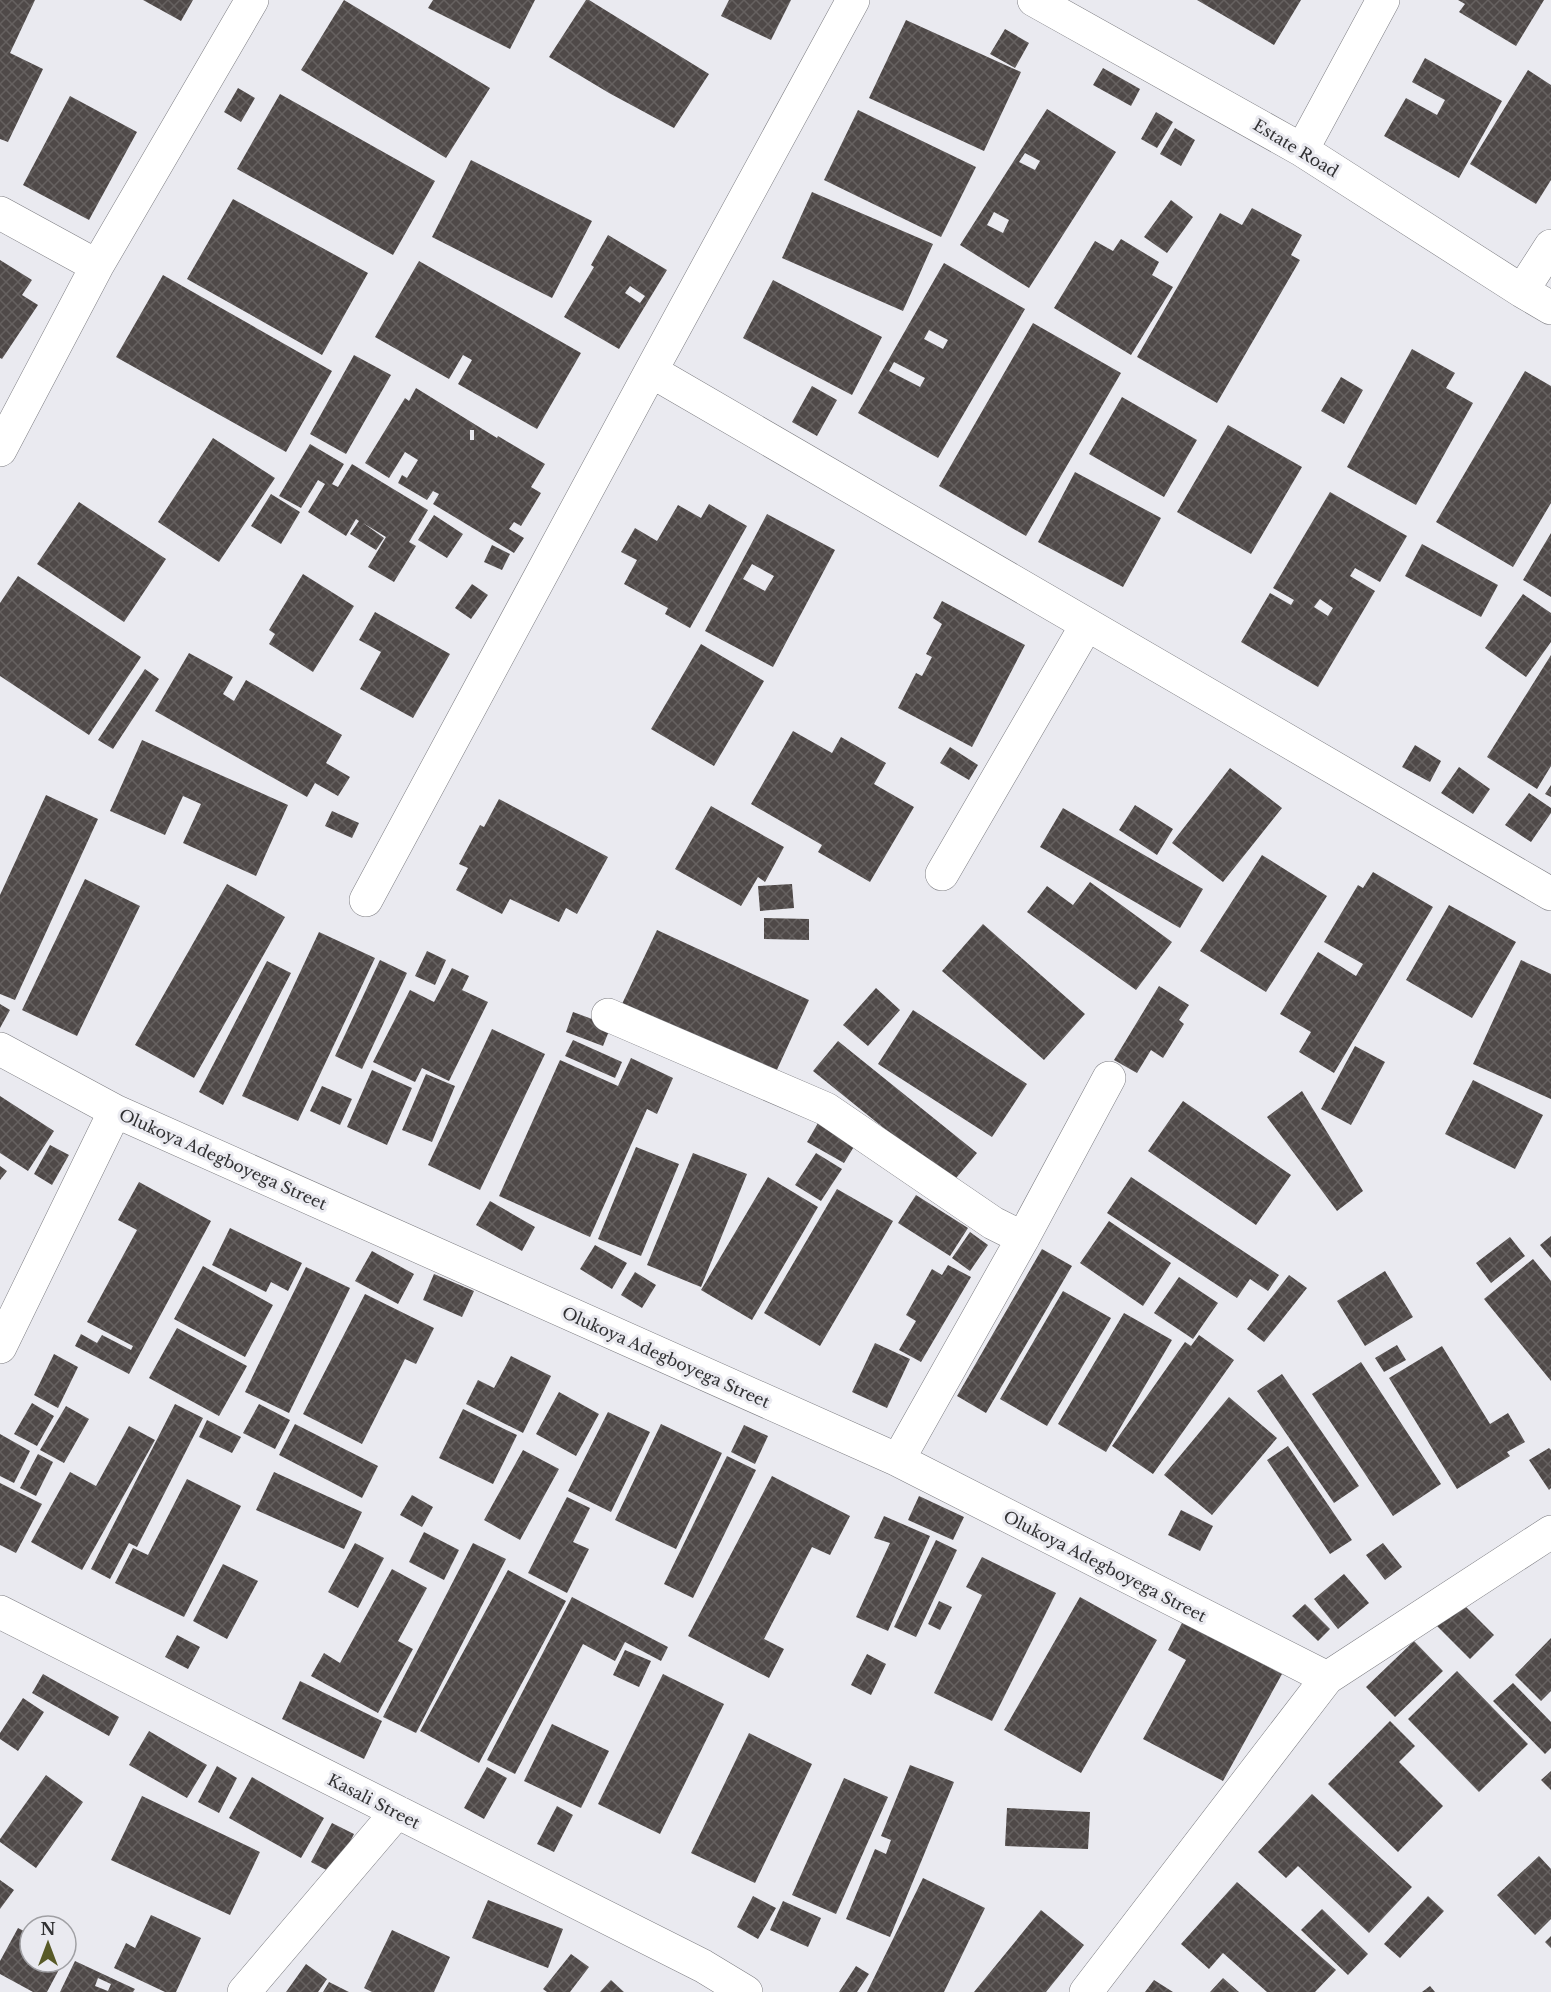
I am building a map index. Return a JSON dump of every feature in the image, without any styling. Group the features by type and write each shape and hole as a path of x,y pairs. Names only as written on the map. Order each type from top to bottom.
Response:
{"street":[{"path":"0,450 98,266 252,0"},
{"path":"366,900 853,0"},
{"name":"Estate Road","path":"1034,0 1302,150 1551,308"},
{"path":"1302,150 1383,0"},
{"path":"0,213 98,266"},
{"path":"1522,291 1551,246"},
{"path":"651,371 1086,626 1551,894"},
{"path":"942,874 1086,626"},
{"path":"608,1015 826,1109 993,1223 1023,1238"},
{"name":"Olukoya Adegboyega Street","path":"0,1048 116,1111 898,1460 1327,1678"},
{"path":"898,1460 1023,1238 1109,1078"},
{"path":"0,1347 116,1111"},
{"path":"1086,1992 1327,1678 1551,1532"},
{"name":"Kasali Street","path":"0,1612 703,1966 746,1992"},
{"path":"244,1992 397,1812"}],"building":[{"path":"0,0 35,0 10,53 43,69 8,142 0,139"},
{"path":"143,0 193,0 181,21"},
{"path":"344,0 490,88 446,158 301,70"},
{"path":"433,0 535,0 510,49 428,8"},
{"path":"586,0 709,74 674,128 549,57"},
{"path":"729,0 791,0 771,40 721,16"},
{"path":"1197,0 1301,0 1274,45"},
{"path":"1458,0 1544,0 1516,46 1459,12 1465,4"},
{"path":"906,20 1021,72 984,151 869,98"},
{"path":"1005,29 1029,43 1015,68 990,54"},
{"path":"1425,58 1502,101 1459,178 1384,136 1406,98 1437,115 1445,100 1412,82"},
{"path":"1103,68 1140,89 1131,106 1093,85"},
{"path":"1528,70 1551,85 1551,180 1536,204 1470,164"},
{"path":"238,88 255,98 241,122 224,112"},
{"path":"280,94 435,181 393,255 237,169"},
{"path":"70,96 137,132 89,220 23,185"},
{"path":"1047,109 1116,152 1029,288 960,245","holes":["1025,153 1040,161 1035,170 1019,162","994,212 1009,220 1003,233 987,225"]},
{"path":"858,110 976,167 941,237 824,180"},
{"path":"1156,112 1173,122 1157,148 1141,139"},
{"path":"1175,128 1195,140 1181,166 1160,154"},
{"path":"471,160 592,221 552,298 432,237"},
{"path":"812,192 933,244 903,311 782,258"},
{"path":"233,199 368,273 322,355 187,279"},
{"path":"1171,200 1193,217 1167,253 1144,237"},
{"path":"1252,208 1302,235 1291,255 1300,260 1217,403 1137,357 1220,213 1242,225"},
{"path":"608,235 667,270 619,349 564,317 594,267 591,265","holes":["630,286 645,296 640,303 625,293"]},
{"path":"1121,239 1159,262 1152,275 1173,287 1131,355 1054,308 1095,241 1113,251"},
{"path":"0,260 32,280 22,295 38,305 2,359 0,358"},
{"path":"419,261 581,353 537,429 458,384 472,360 463,355 449,379 375,337"},
{"path":"944,263 1025,309 938,458 858,413","holes":["929,330 948,340 943,349 924,339","894,362 925,378 920,387 889,371"]},
{"path":"163,275 332,371 286,452 116,357"},
{"path":"773,280 882,337 852,395 743,338"},
{"path":"1033,323 1121,373 1026,536 939,486"},
{"path":"1412,349 1455,373 1446,388 1473,403 1416,505 1347,467"},
{"path":"354,355 391,375 346,454 310,434"},
{"path":"1525,371 1551,386 1551,503 1513,567 1436,522"},
{"path":"1341,377 1363,390 1344,424 1321,411"},
{"path":"812,386 837,400 817,436 792,422"},
{"path":"416,388 497,438 498,436 545,464 531,487 541,493 521,526 514,522 509,529 524,538 514,553 433,504 439,494 433,491 427,500 398,483 402,475 407,478 418,460 405,452 389,478 365,463 405,398 409,401","holes":["470,430 474,430 474,440 470,440"]},
{"path":"1122,397 1197,440 1164,497 1089,454"},
{"path":"1228,425 1302,467 1251,554 1177,512"},
{"path":"213,438 275,478 219,562 158,522"},
{"path":"310,444 344,464 332,484 338,487 352,464 428,510 409,542 416,546 394,582 368,567 386,537 363,523 384,538 376,550 350,534 359,521 356,519 346,536 308,512 325,484 318,480 301,508 279,496"},
{"path":"1075,472 1161,518 1123,587 1038,542"},
{"path":"1330,492 1407,536 1380,582 1355,568 1350,576 1375,591 1318,687 1241,642 1270,593 1291,605 1294,600 1273,588","holes":["1320,599 1333,608 1328,616 1314,607"]},
{"path":"271,494 300,512 281,544 251,526"},
{"path":"79,502 166,559 124,622 37,564"},
{"path":"709,504 747,526 690,628 665,614 668,608 624,584 637,560 621,552 635,528 657,541 678,505 701,518"},
{"path":"767,514 835,550 773,667 705,631","holes":["752,564 774,576 765,591 743,579"]},
{"path":"434,515 463,534 447,558 418,540"},
{"path":"1551,533 1551,597 1523,580"},
{"path":"1422,544 1498,585 1481,617 1405,576"},
{"path":"492,545 510,554 502,570 484,562"},
{"path":"303,574 354,606 313,672 269,644 275,634 269,630"},
{"path":"18,576 141,657 89,735 0,676 0,603"},
{"path":"472,584 488,595 471,619 455,608"},
{"path":"1523,594 1551,613 1551,642 1526,677 1485,648"},
{"path":"942,601 1025,645 972,747 898,708 916,673 922,676 932,657 926,654 942,624 933,618"},
{"path":"375,612 450,654 413,718 360,689 381,652 359,640"},
{"path":"701,644 764,681 714,766 651,729"},
{"path":"189,653 233,677 223,694 234,701 246,680 342,735 326,763 350,777 338,796 315,783 307,797 155,711"},
{"path":"1551,655 1551,766 1537,789 1487,757"},
{"path":"145,669 159,679 113,749 98,740"},
{"path":"793,731 832,753 841,737 886,763 874,784 914,807 870,882 818,852 822,845 751,804"},
{"path":"142,740 288,805 256,876 183,843 201,804 183,796 165,835 110,811"},
{"path":"1415,745 1441,761 1430,782 1402,767"},
{"path":"950,747 978,765 969,780 940,763"},
{"path":"1459,767 1490,789 1473,814 1441,793"},
{"path":"1230,768 1282,808 1223,882 1172,843"},
{"path":"1551,785 1551,797 1545,794"},
{"path":"1529,793 1551,808 1551,813 1531,842 1505,825"},
{"path":"46,795 98,819 15,1000 0,994 0,895"},
{"path":"499,799 608,857 577,914 566,908 559,922 510,899 502,914 456,890 468,868 459,864 480,825 484,827"},
{"path":"1135,805 1173,829 1157,855 1119,830"},
{"path":"711,806 784,847 765,882 758,877 741,906 675,869"},
{"path":"1063,808 1203,889 1180,928 1040,847"},
{"path":"332,811 359,823 352,838 325,826"},
{"path":"1262,855 1327,896 1266,992 1200,951"},
{"path":"1373,872 1433,907 1334,1073 1299,1052 1311,1032 1280,1014 1318,952 1356,976 1363,964 1324,942 1358,885 1363,888"},
{"path":"85,879 140,906 77,1036 22,1010"},
{"path":"1090,882 1172,942 1136,990 1027,912 1047,886 1073,905"},
{"path":"227,884 285,917 194,1078 135,1045"},
{"path":"792,884 794,908 760,911 758,886"},
{"path":"1449,905 1516,942 1472,1018 1406,980"},
{"path":"764,918 809,919 809,940 764,939"},
{"path":"983,924 1085,1014 1044,1060 942,971"},
{"path":"657,930 809,1000 775,1074 622,1004"},
{"path":"319,932 375,958 298,1121 242,1096"},
{"path":"427,951 446,960 435,985 415,976"},
{"path":"380,960 407,973 362,1069 335,1056"},
{"path":"1521,960 1551,974 1551,1099 1473,1064"},
{"path":"267,961 291,973 223,1105 199,1092"},
{"path":"452,968 469,976 462,990 488,1002 449,1081 422,1068 415,1082 373,1062 410,990 434,1002"},
{"path":"1159,986 1189,1005 1179,1020 1184,1024 1163,1058 1151,1050 1137,1073 1114,1060"},
{"path":"876,988 900,1010 868,1046 843,1025"},
{"path":"0,1004 10,1010 0,1028"},
{"path":"913,1010 1027,1084 992,1137 878,1064"},
{"path":"573,1012 611,1026 603,1046 566,1032"},
{"path":"492,1029 545,1054 480,1190 428,1165"},
{"path":"573,1040 622,1062 615,1078 565,1056"},
{"path":"838,1041 977,1153 952,1183 813,1071"},
{"path":"1355,1046 1385,1062 1351,1125 1321,1109"},
{"path":"631,1058 673,1078 657,1114 647,1109 590,1237 499,1196 560,1060 618,1086"},
{"path":"372,1070 412,1088 387,1145 347,1127"},
{"path":"426,1074 455,1086 432,1142 402,1130"},
{"path":"1473,1080 1543,1115 1515,1169 1445,1134"},
{"path":"322,1086 352,1099 340,1125 310,1111"},
{"path":"1302,1091 1363,1191 1337,1211 1267,1117"},
{"path":"0,1096 54,1131 28,1171 0,1153"},
{"path":"1183,1101 1291,1175 1256,1225 1148,1151"},
{"path":"818,1123 855,1145 844,1163 807,1142"},
{"path":"50,1145 69,1155 52,1185 34,1174"},
{"path":"636,1147 679,1164 641,1256 598,1239"},
{"path":"693,1153 747,1174 701,1287 647,1265"},
{"path":"816,1153 842,1169 821,1201 795,1185"},
{"path":"0,1166 7,1171 0,1180"},
{"path":"768,1177 818,1207 752,1320 701,1290"},
{"path":"1131,1177 1279,1275 1268,1291 1250,1279 1237,1298 1107,1213"},
{"path":"139,1182 211,1221 129,1374 75,1346 81,1334 97,1343 102,1335 131,1350 133,1346 87,1322 137,1230 118,1220"},
{"path":"837,1189 893,1221 820,1346 764,1313"},
{"path":"916,1195 968,1228 950,1256 898,1223"},
{"path":"490,1201 535,1227 522,1251 476,1225"},
{"path":"1109,1221 1171,1263 1143,1306 1080,1263"},
{"path":"230,1228 302,1263 288,1291 271,1282 266,1292 212,1265"},
{"path":"970,1232 988,1245 970,1271 952,1258"},
{"path":"1551,1236 1551,1258 1540,1245"},
{"path":"1510,1237 1525,1256 1491,1283 1476,1263"},
{"path":"595,1245 627,1263 612,1289 580,1269"},
{"path":"1042,1249 1072,1266 986,1413 957,1396"},
{"path":"372,1251 414,1274 398,1304 355,1281"},
{"path":"1533,1259 1551,1281 1551,1381 1484,1299"},
{"path":"948,1265 971,1277 921,1362 899,1350 916,1321 906,1315 932,1269 942,1275"},
{"path":"203,1266 273,1305 245,1357 174,1319"},
{"path":"306,1267 350,1288 289,1413 245,1392"},
{"path":"1385,1271 1413,1317 1365,1346 1337,1301"},
{"path":"635,1272 656,1285 642,1308 621,1295"},
{"path":"434,1274 474,1291 462,1317 423,1300"},
{"path":"1289,1275 1307,1288 1264,1342 1247,1329"},
{"path":"1179,1277 1218,1303 1193,1339 1154,1313"},
{"path":"1063,1291 1111,1318 1047,1426 1000,1399"},
{"path":"365,1294 434,1328 416,1364 405,1359 362,1444 303,1414"},
{"path":"1124,1313 1172,1340 1106,1452 1058,1424"},
{"path":"177,1328 247,1366 219,1416 149,1378"},
{"path":"1199,1335 1234,1360 1153,1474 1112,1446 1185,1342 1191,1346"},
{"path":"875,1343 910,1359 887,1408 852,1392"},
{"path":"1397,1345 1406,1360 1384,1372 1375,1358"},
{"path":"1442,1346 1490,1424 1508,1413 1525,1442 1507,1452 1510,1456 1457,1489 1389,1378"},
{"path":"54,1354 78,1367 58,1408 34,1395"},
{"path":"511,1356 551,1376 523,1433 466,1404 478,1380 494,1388"},
{"path":"1361,1362 1441,1484 1393,1516 1312,1394"},
{"path":"1282,1374 1359,1486 1334,1503 1257,1391"},
{"path":"559,1392 599,1414 576,1456 536,1434"},
{"path":"1229,1397 1277,1438 1212,1515 1164,1475"},
{"path":"32,1403 54,1416 37,1446 14,1434"},
{"path":"175,1404 203,1418 137,1547 129,1543 110,1579 91,1569"},
{"path":"259,1404 290,1420 275,1449 243,1433"},
{"path":"66,1406 89,1419 64,1463 40,1450"},
{"path":"463,1409 517,1435 493,1484 439,1458"},
{"path":"608,1412 650,1432 611,1512 568,1491"},
{"path":"207,1420 241,1437 232,1453 199,1437"},
{"path":"295,1424 378,1466 362,1498 279,1455"},
{"path":"661,1424 722,1453 676,1549 615,1520"},
{"path":"744,1425 768,1436 755,1464 731,1452"},
{"path":"129,1426 155,1440 82,1570 31,1542 70,1472 96,1486"},
{"path":"0,1434 30,1451 14,1483 0,1476"},
{"path":"1288,1446 1352,1540 1330,1554 1267,1460"},
{"path":"1549,1448 1551,1450 1551,1488 1549,1490 1529,1460"},
{"path":"523,1450 559,1469 520,1540 484,1520"},
{"path":"38,1454 53,1462 36,1496 20,1488"},
{"path":"727,1456 756,1470 693,1598 664,1584"},
{"path":"274,1472 362,1512 344,1549 256,1510"},
{"path":"772,1476 850,1516 830,1555 812,1547 764,1639 784,1649 769,1678 688,1636"},
{"path":"187,1479 241,1506 184,1617 115,1583 133,1548 148,1555"},
{"path":"0,1483 42,1504 16,1553 0,1545"},
{"path":"412,1495 433,1507 422,1527 400,1515"},
{"path":"919,1496 964,1517 953,1540 908,1520"},
{"path":"567,1497 590,1508 573,1542 589,1549 567,1593 528,1573"},
{"path":"1181,1510 1213,1526 1200,1551 1168,1535"},
{"path":"884,1516 930,1536 888,1631 856,1617 890,1543 874,1538"},
{"path":"424,1532 459,1550 444,1580 409,1562"},
{"path":"936,1540 957,1550 916,1637 894,1627"},
{"path":"355,1543 384,1558 358,1608 328,1592"},
{"path":"473,1543 506,1559 416,1733 383,1717"},
{"path":"1383,1543 1402,1567 1385,1580 1366,1555"},
{"path":"982,1557 1056,1593 992,1721 934,1693 982,1595 966,1587"},
{"path":"223,1564 258,1581 227,1639 193,1621"},
{"path":"392,1569 427,1588 398,1641 413,1649 378,1713 311,1676 324,1653 340,1663"},
{"path":"508,1570 566,1601 479,1763 420,1731"},
{"path":"1344,1574 1369,1603 1338,1629 1314,1599"},
{"path":"572,1597 668,1647 661,1661 625,1642 615,1661 583,1644 515,1774 487,1760"},
{"path":"1080,1597 1157,1640 1081,1773 1004,1730"},
{"path":"1459,1600 1494,1635 1470,1659 1435,1624"},
{"path":"939,1601 952,1607 940,1630 928,1624"},
{"path":"1305,1604 1330,1629 1318,1641 1292,1616"},
{"path":"1183,1621 1282,1674 1223,1781 1143,1739 1186,1660 1168,1650"},
{"path":"177,1635 200,1647 188,1669 165,1657"},
{"path":"1551,1638 1551,1691 1541,1701 1515,1675"},
{"path":"1414,1641 1443,1671 1395,1717 1366,1687"},
{"path":"625,1650 651,1661 639,1687 613,1675"},
{"path":"867,1654 886,1664 871,1695 851,1685"},
{"path":"1457,1671 1528,1744 1479,1792 1408,1719"},
{"path":"43,1674 119,1717 109,1736 32,1693"},
{"path":"663,1674 724,1704 660,1834 598,1804"},
{"path":"300,1681 382,1721 364,1759 282,1719"},
{"path":"1513,1683 1551,1722 1551,1748 1545,1754 1493,1701"},
{"path":"23,1698 44,1712 18,1751 0,1739 0,1733"},
{"path":"1390,1721 1415,1746 1399,1762 1443,1806 1398,1852 1328,1784"},
{"path":"552,1724 609,1751 581,1808 524,1781"},
{"path":"149,1731 207,1765 187,1798 129,1765"},
{"path":"749,1733 812,1764 755,1883 691,1853"},
{"path":"910,1765 954,1782 890,1937 846,1919 875,1849 886,1854 891,1840 881,1836"},
{"path":"217,1766 237,1778 219,1813 198,1802"},
{"path":"487,1767 507,1778 484,1819 464,1808"},
{"path":"1551,1771 1551,1790 1541,1780"},
{"path":"46,1775 83,1802 36,1868 0,1842 0,1839"},
{"path":"252,1777 324,1818 301,1858 229,1818"},
{"path":"844,1778 888,1797 836,1914 792,1895"},
{"path":"1312,1794 1412,1887 1369,1933 1298,1866 1286,1878 1258,1852"},
{"path":"142,1796 260,1852 230,1915 111,1860"},
{"path":"557,1806 573,1815 554,1852 537,1844"},
{"path":"1007,1808 1090,1812 1088,1849 1005,1846"},
{"path":"332,1823 354,1834 334,1874 311,1862"},
{"path":"1539,1856 1551,1869 1551,1919 1535,1935 1497,1895"},
{"path":"923,1878 985,1908 944,1992 867,1992"},
{"path":"0,1880 14,1890 0,1909"},
{"path":"1237,1882 1336,1970 1315,1992 1267,1992 1223,1953 1209,1969 1181,1944"},
{"path":"753,1896 776,1908 758,1939 737,1927"},
{"path":"1428,1896 1444,1911 1400,1958 1384,1944"},
{"path":"488,1900 563,1929 548,1968 472,1938"},
{"path":"783,1901 821,1918 808,1947 770,1930"},
{"path":"1322,1909 1368,1954 1348,1975 1301,1930"},
{"path":"1041,1910 1084,1945 1046,1992 974,1992"},
{"path":"151,1915 201,1938 176,1992 165,1992 114,1968 126,1943 135,1948"},
{"path":"18,1928 18,1974 57,1974 47,1992 33,1992 0,1974 0,1961"},
{"path":"392,1930 450,1957 434,1992 372,1992 364,1988"},
{"path":"1551,1936 1551,1948 1545,1942"},
{"path":"571,1954 589,1967 570,1992 547,1992 543,1989"},
{"path":"78,1962 135,1989 133,1992 60,1992 69,1974 78,1974","holes":["98,1978 111,1984 108,1991 95,1986"]},
{"path":"306,1964 327,1979 318,1992 286,1992"},
{"path":"856,1966 869,1974 857,1992 839,1992"},
{"path":"1223,1978 1239,1992 1210,1992"},
{"path":"611,1980 624,1992 600,1992"},
{"path":"1154,1980 1173,1992 1145,1992"},
{"path":"329,1982 349,1992 323,1992"},
{"path":"1430,1986 1435,1992 1422,1992"}]}
